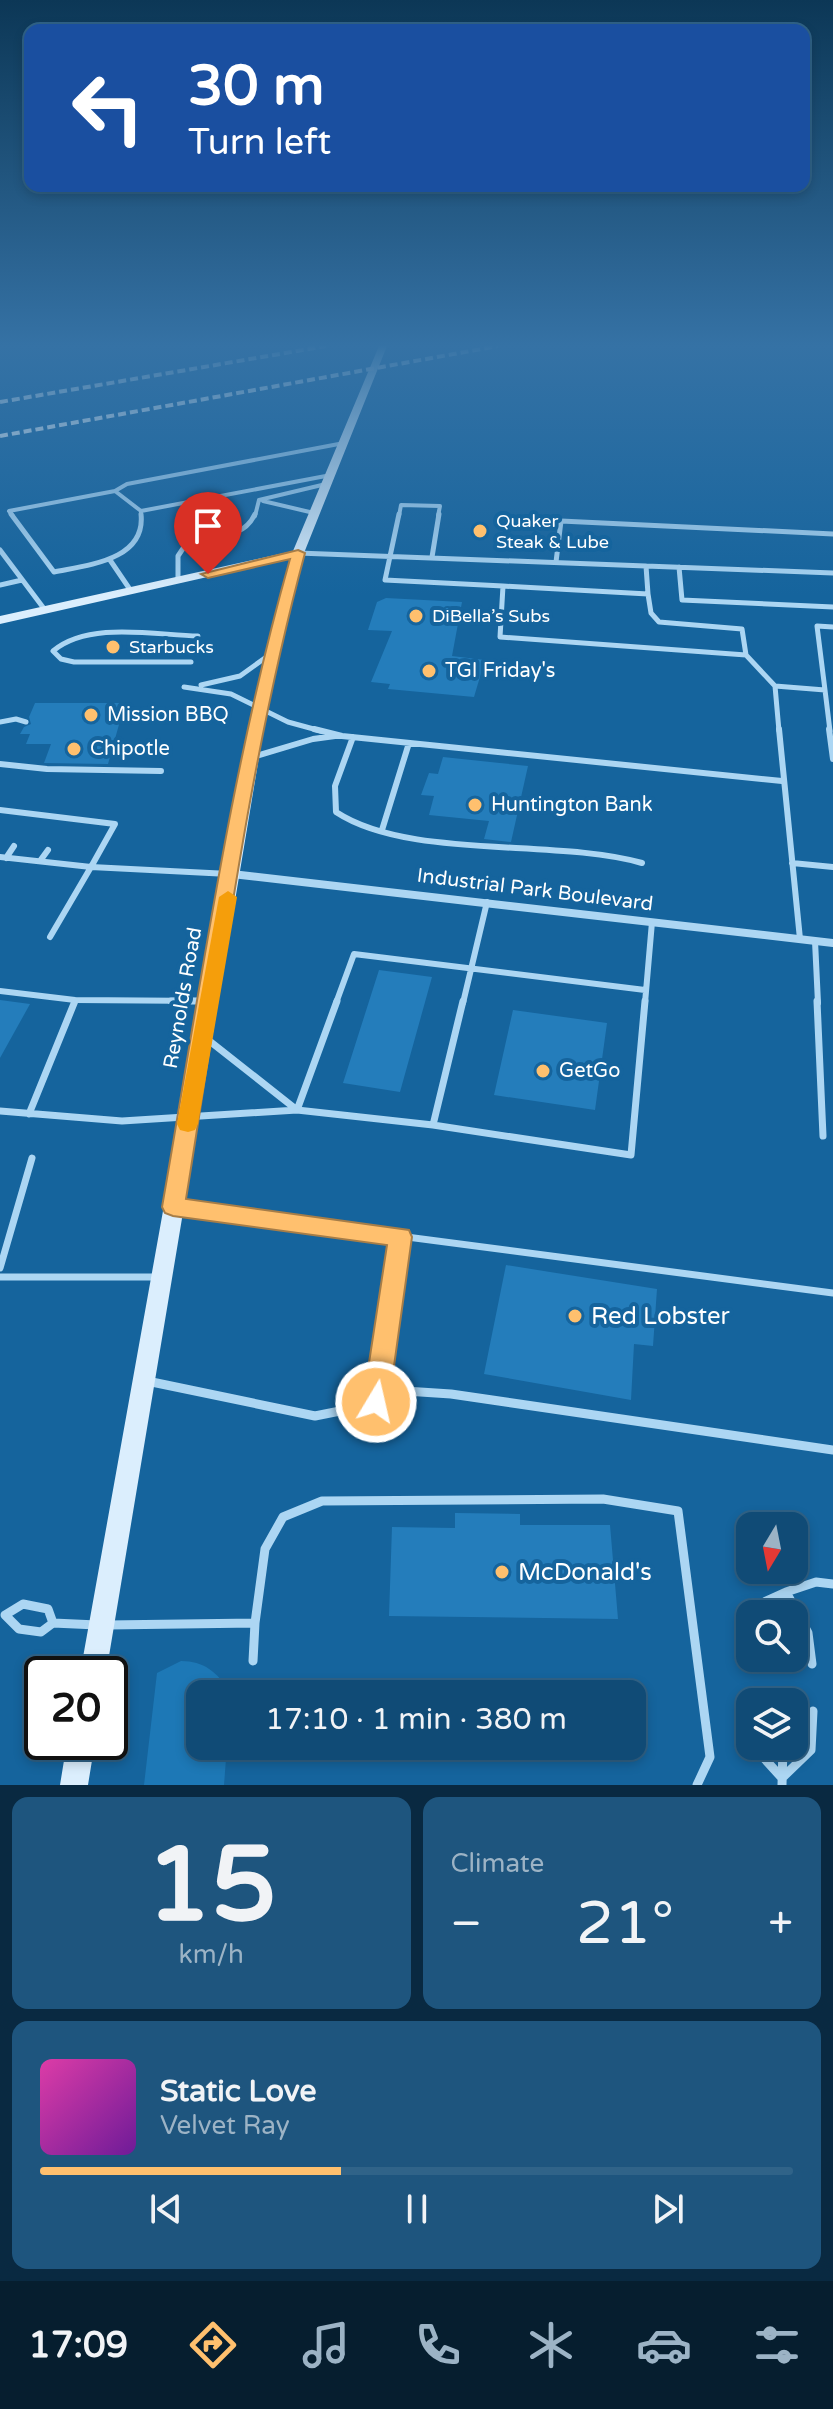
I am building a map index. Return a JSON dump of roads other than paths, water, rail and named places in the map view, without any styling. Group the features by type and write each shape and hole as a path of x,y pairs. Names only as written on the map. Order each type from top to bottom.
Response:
{"main road":[{"name":"Reynolds Road","path":"96,1656 260,709 298,553 350,429"},
{"path":"0,620 298,553"},
{"path":"74,1785 78,1760"}],"street":[{"name":"Industrial Park Boulevard","path":"232,874 833,943"}],"lane":[{"path":"141,511 142,531 137,541 110,560 54,572 9,511 115,491 127,484 344,443"},
{"path":"115,491 141,511 329,479"},
{"path":"259,500 329,479"},
{"path":"259,500 316,513"},
{"path":"178,580 179,550 186,542 247,529 257,518 259,500"},
{"path":"432,557 440,506 401,505 385,580 648,594"},
{"path":"556,562 561,521 833,534"},
{"path":"0,550 45,610"},
{"path":"298,553 833,573"},
{"path":"110,560 131,591"},
{"path":"646,566 651,613 659,622 742,629 746,655 775,686 800,939"},
{"path":"679,567 682,600 833,607"},
{"path":"0,585 22,580"},
{"path":"503,586 500,637 746,655"},
{"path":"833,627 817,626 833,759"},
{"path":"191,662 74,662 61,659 53,651 65,640 89,635 198,636"},
{"path":"272,653 228,681 184,687 231,694 305,728 342,736 782,781"},
{"path":"775,686 825,690"},
{"path":"0,722 16,719 26,722"},
{"path":"250,759 313,739 342,736"},
{"path":"353,737 331,799 335,811 342,817 382,830 512,848 603,854 642,863"},
{"path":"382,830 409,743"},
{"path":"0,764 47,769 161,771"},
{"path":"3,813 115,824 50,937"},
{"path":"32,822 36,815"},
{"path":"61,828 68,818"},
{"path":"3,857 14,846"},
{"path":"40,861 48,850"},
{"path":"3,857 91,867 232,874"},
{"path":"792,863 833,867"},
{"path":"433,1125 487,902"},
{"path":"0,1111 122,1121 297,1110 433,1125 631,1155 652,922"},
{"path":"815,941 823,1136"},
{"path":"297,1110 354,954 645,990"},
{"path":"0,991 75,1000 208,1001"},
{"path":"29,1114 75,1000"},
{"path":"203,1036 297,1110"},
{"path":"0,1268 32,1158"},
{"path":"173,1207 833,1293"},
{"path":"376,1402 400,1237"},
{"path":"0,1277 161,1277"},
{"path":"144,1380 315,1416 376,1402 405,1391 451,1394 833,1450"},
{"path":"253,1661 265,1549 283,1517 322,1501 603,1499 678,1511 710,1757 697,1785"},
{"path":"769,1600 816,1582 833,1584"},
{"path":"785,1600 786,1592"},
{"path":"786,1592 808,1633 812,1664"},
{"path":"53,1623 48,1609 23,1604 3,1614 19,1629 41,1632 53,1623 255,1623"},
{"path":"782,1782 811,1750 813,1711"},
{"path":"764,1760 782,1782"},
{"path":"782,1782 783,1760"}],"railway":[{"path":"0,436 37,429"}],"place":[{"name":"Quaker Steak & Lube","path":"480,531"},
{"name":"DiBella’s Subs","path":"416,616"},
{"name":"Starbucks","path":"113,647"},
{"name":"TGI Friday's","path":"429,671"},
{"name":"Mission BBQ","path":"91,715"},
{"name":"Chipotle","path":"74,749"},
{"name":"Huntington Bank","path":"475,805"},
{"name":"GetGo","path":"543,1071"},
{"name":"Red Lobster","path":"575,1316"},
{"name":"McDonald's","path":"502,1572"}]}
